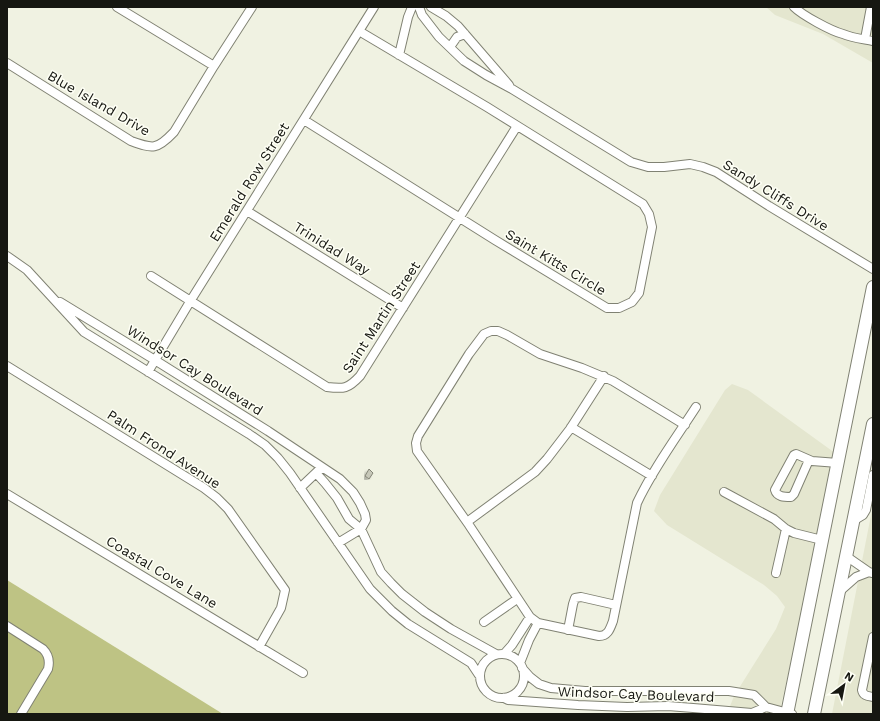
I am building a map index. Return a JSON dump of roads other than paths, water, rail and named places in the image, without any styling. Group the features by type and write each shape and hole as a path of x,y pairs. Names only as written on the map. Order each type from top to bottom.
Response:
{"highway":[{"path":"789,714 822,540 873,287"},
{"path":"814,714 873,424"}],"street":[{"name":"Blue Island Drive","path":"7,63 131,140 148,147 155,147 165,141 174,132 252,7"},
{"name":"Emerald Row Street","path":"148,372 190,300 374,7"},
{"path":"399,55 408,17 412,7"},
{"name":"Sandy Cliffs Drive","path":"419,7 422,16 439,37 464,61 631,162 648,167 690,164 716,172 873,269"},
{"name":"Sandy Cliffs Drive","path":"431,7 446,16 458,26 512,89"},
{"path":"794,7 802,14 843,35 869,40 872,8"},
{"path":"121,8 214,66"},
{"name":"Saint Kitts Circle","path":"304,120 459,218 607,308 619,308 632,302 639,293 652,227 649,214 643,204 359,31"},
{"path":"450,47 457,37 465,34"},
{"name":"Saint Martin Street","path":"151,276 327,387 341,389 353,385 517,126"},
{"name":"Trinidad Way","path":"247,211 403,308"},
{"name":"Windsor Cay Boulevard","path":"7,256 27,270 84,332 265,445 290,473 370,589 392,611 408,624 471,663 479,675 480,683 489,695 508,700 578,706 668,706 752,713 766,707"},
{"name":"Windsor Cay Boulevard","path":"52,298 268,431 340,479 353,492 365,514 366,520 361,529"},
{"path":"684,425 604,376 540,354 507,335 498,331 491,331 484,334 469,354 418,436 416,443 417,450 530,617 538,623 602,636 610,630 613,621 638,503 652,476 696,407"},
{"name":"Palm Frond Avenue","path":"7,366 204,488 228,509 285,590 280,608 259,647"},
{"path":"467,522 535,472 547,459 571,427 604,376"},
{"path":"571,427 652,476"},
{"path":"809,460 794,494 791,497 777,495 775,490 794,455 796,454 812,461 838,463"},
{"path":"300,488 322,466"},
{"name":"Windsor Cay Boulevard","path":"316,473 337,498 349,519 361,529 381,572 402,594 425,612 451,628 500,654 509,655 514,658 530,677 539,684 551,688 584,691 729,691 754,695 766,707 789,714"},
{"path":"853,521 863,515 866,510 873,475"},
{"path":"724,492 774,519 786,529 794,533 822,540"},
{"name":"Coastal Cove Lane","path":"7,494 303,673"},
{"path":"338,543 361,529"},
{"path":"776,573 786,529"},
{"path":"846,556 871,572"},
{"path":"839,592 856,577 871,572"},
{"path":"568,630 575,598 582,596 616,605"},
{"path":"484,622 517,599"},
{"path":"479,675 480,668 484,662 490,657 500,654 512,645 530,617"},
{"path":"504,698 511,696 521,688 524,674 521,665 529,640 538,623"},
{"path":"7,626 43,649 49,658 47,672 20,714"},
{"path":"873,639 862,690 864,694 873,697"},
{"path":"634,707 635,692"}]}
